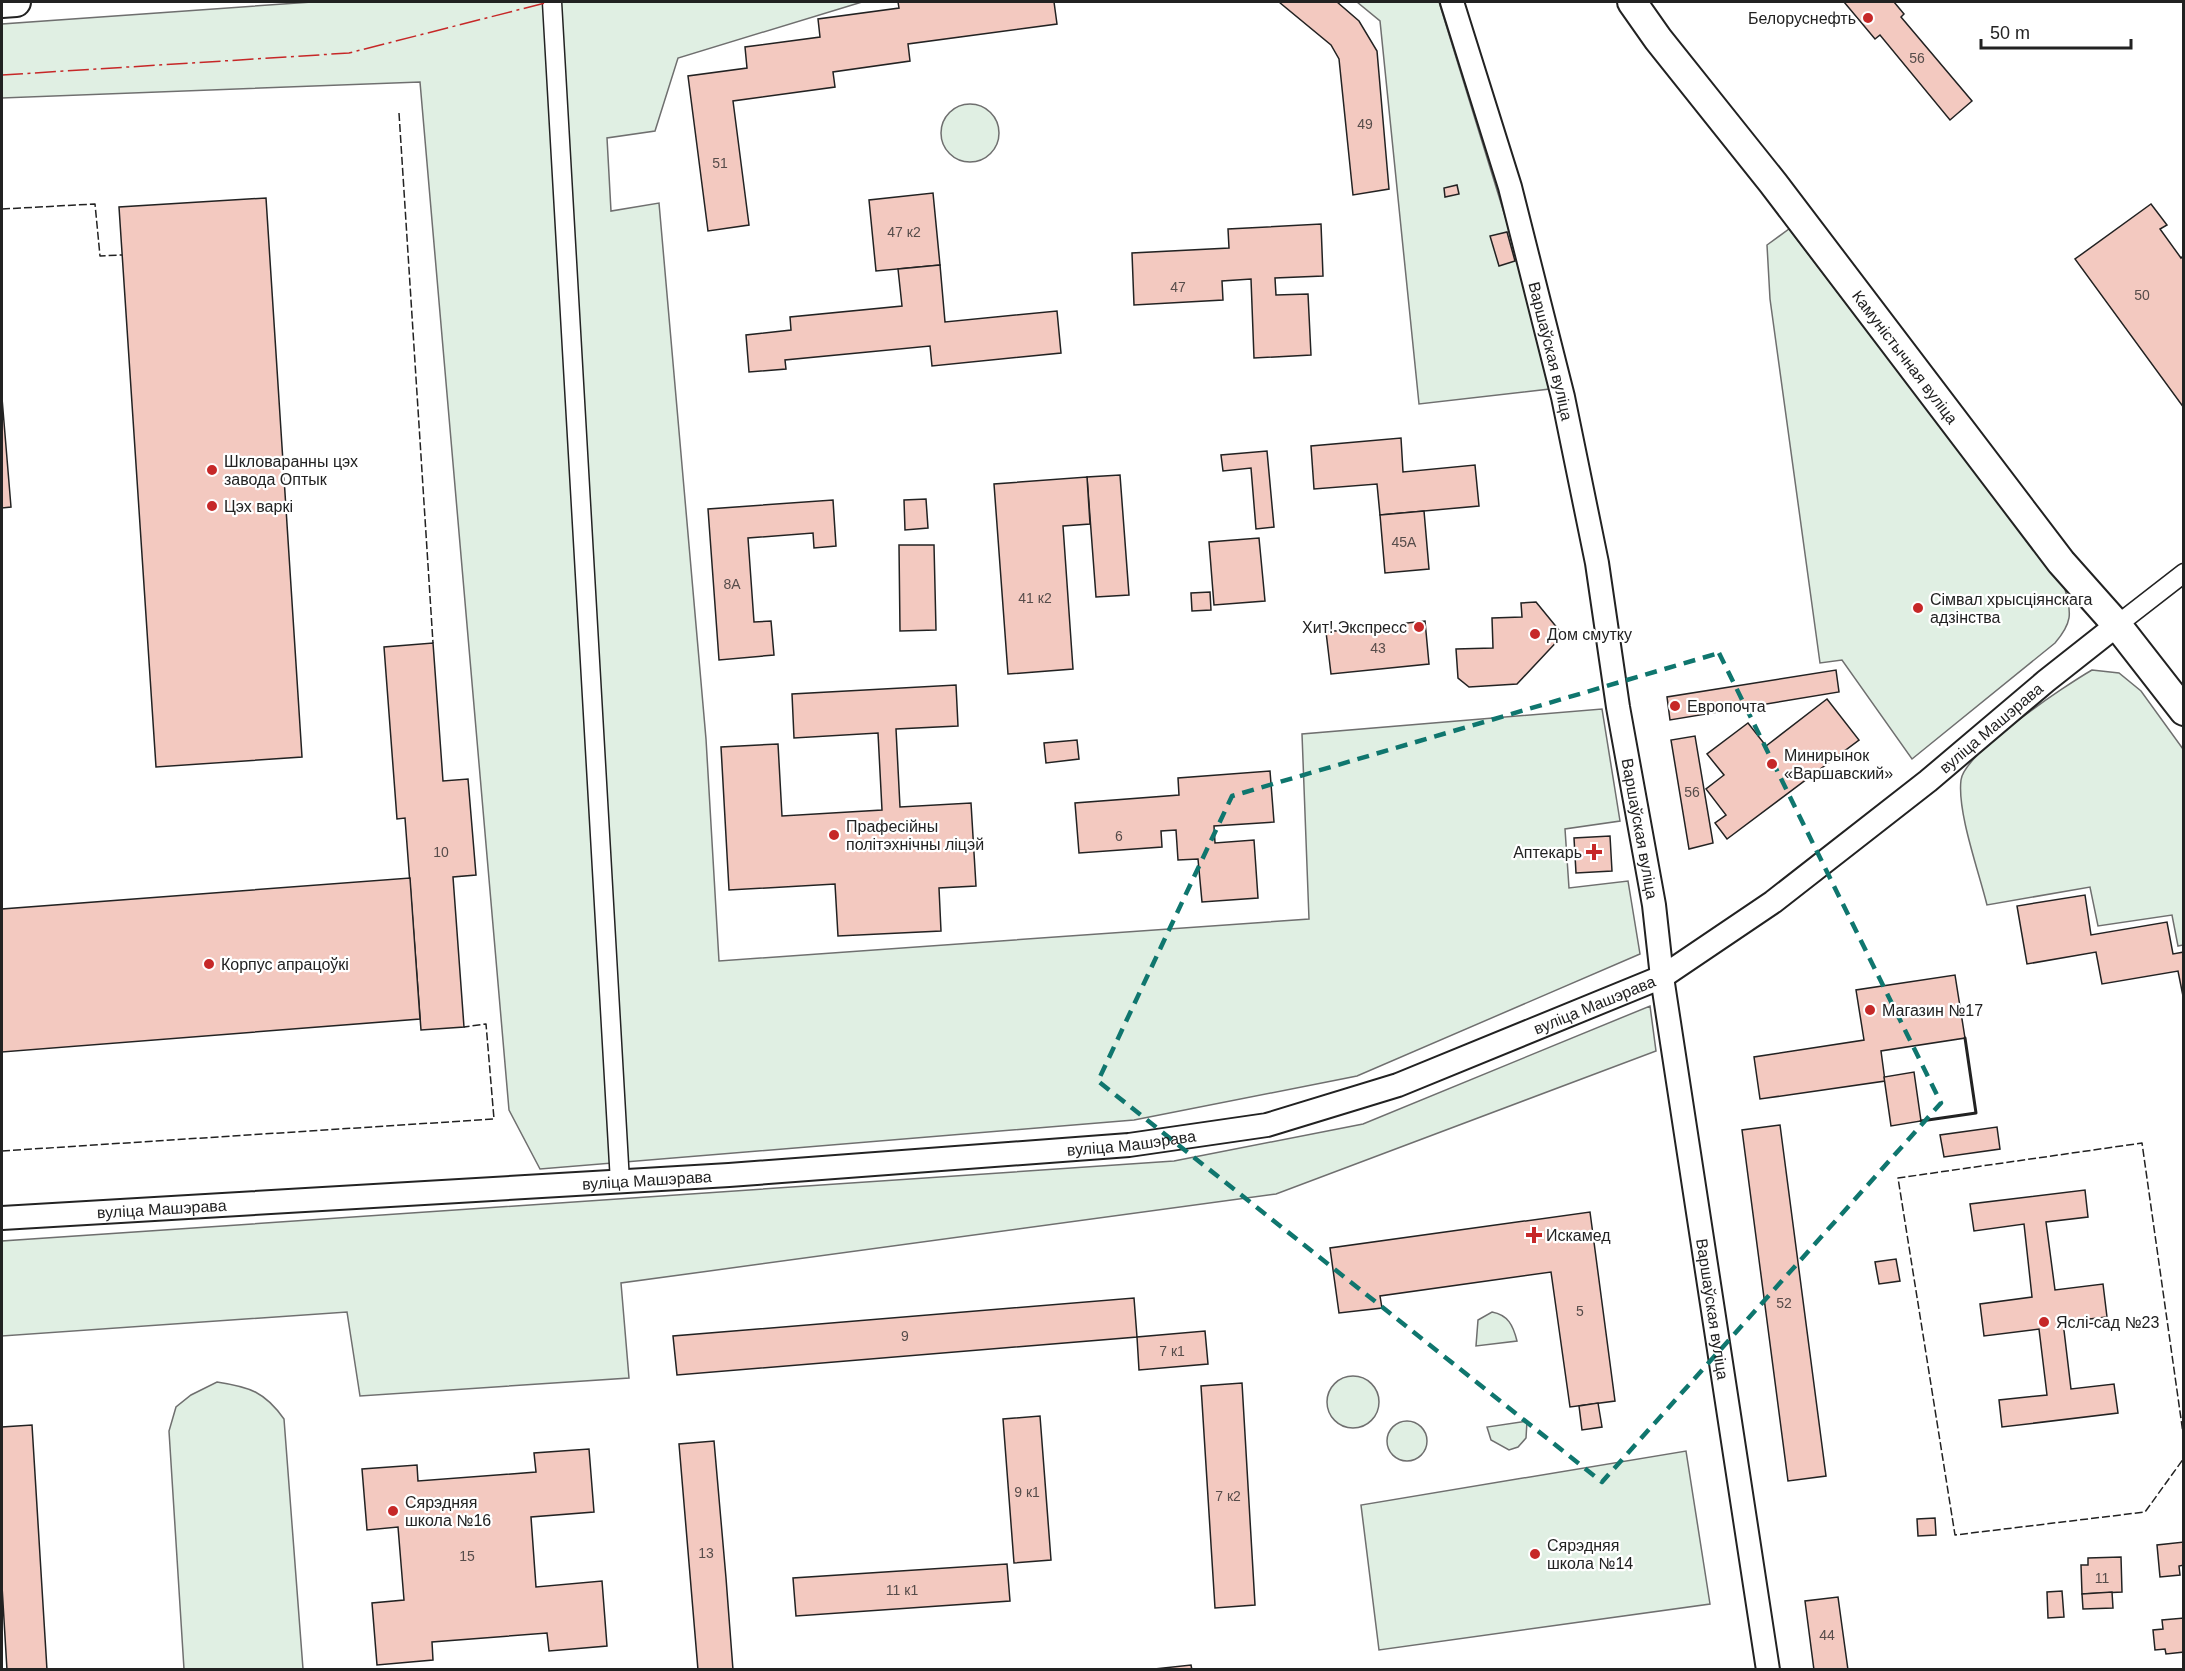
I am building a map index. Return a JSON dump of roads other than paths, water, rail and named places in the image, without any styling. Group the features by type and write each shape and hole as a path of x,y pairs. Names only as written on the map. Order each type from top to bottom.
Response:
{"main road":[{"path":"2,3 16,2"},
{"name":"Камуністычная вуліца","path":"1632,2 1658,39 1773,183 2061,562 2117,625 2184,711"}],"street":[{"path":"552,2 620,1182"},
{"name":"Варшаўская вуліца","path":"1452,2 1510,187 1563,397 1598,563 1618,706 1654,905 1662,977 1768,1670"},
{"path":"2117,625 2184,573"},
{"name":"вуліца Машэрава","path":"2,1218 620,1182 1129,1145 1267,1125 1398,1084 1662,977 1791,888 1928,781 2046,681 2117,625"}],"place":[{"name":"Белоруснефть","path":"1868,18"},
{"name":"Шкловаранны цэх завода Оптык","path":"212,470"},
{"name":"Цэх варкі","path":"212,506"},
{"name":"Сімвал хрысціянскага адзінства","path":"1918,608"},
{"name":"Хит! Экспресс","path":"1419,627"},
{"name":"Дом смутку","path":"1535,634"},
{"name":"Европочта","path":"1675,706"},
{"name":"Минирынок «Варшавский»","path":"1772,764"},
{"name":"Прафесійны політэхнічны ліцэй","path":"834,835"},
{"name":"Аптекарь","path":"1594,852"},
{"name":"Корпус апрацоўкі","path":"209,964"},
{"name":"Магазин №17","path":"1870,1010"},
{"name":"Искамед","path":"1534,1235"},
{"name":"Яслі-сад №23","path":"2044,1322"},
{"name":"Сярэдняя школа №16","path":"393,1511"},
{"name":"Сярэдняя школа №14","path":"1535,1554"}]}
